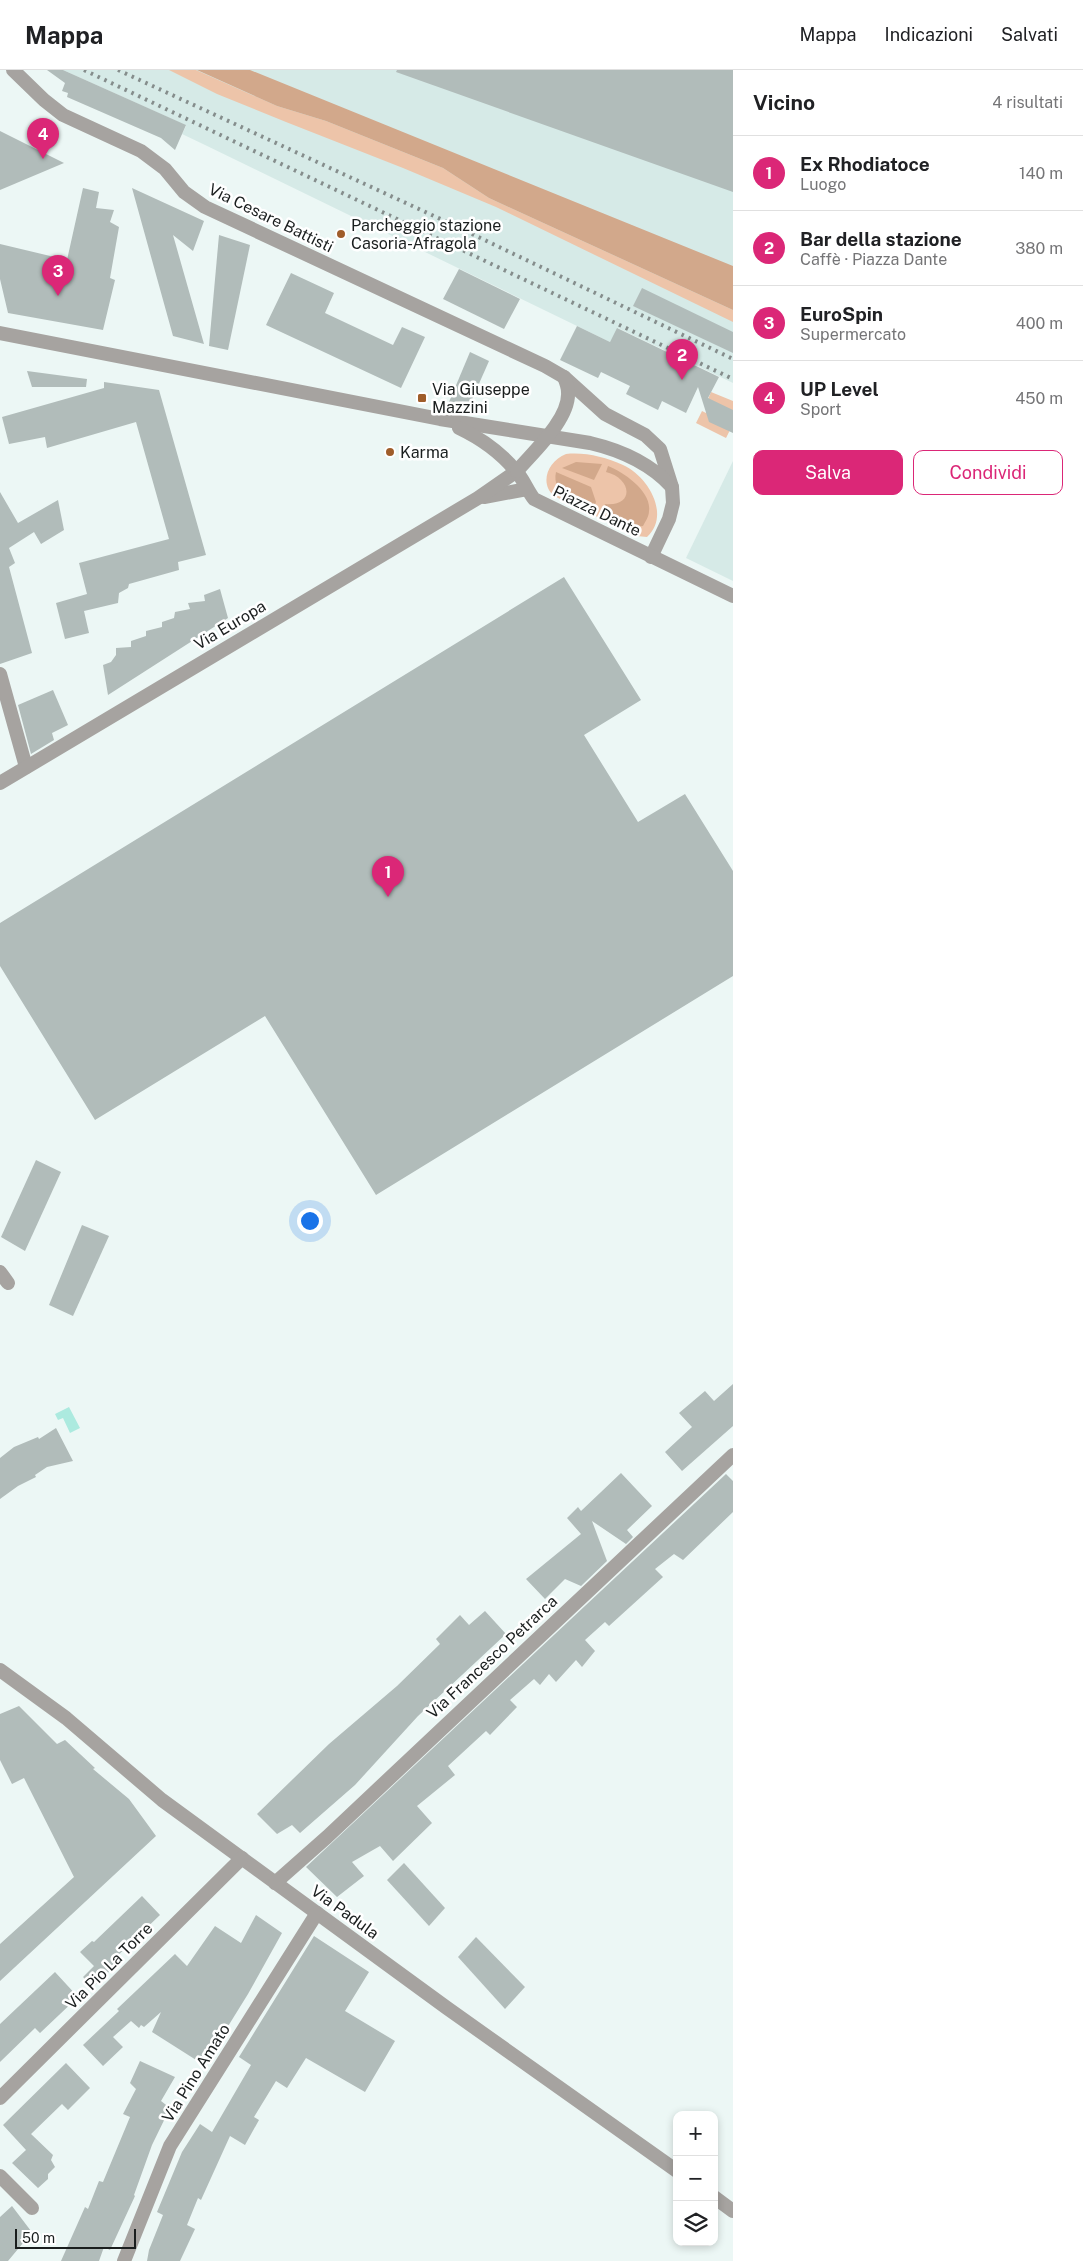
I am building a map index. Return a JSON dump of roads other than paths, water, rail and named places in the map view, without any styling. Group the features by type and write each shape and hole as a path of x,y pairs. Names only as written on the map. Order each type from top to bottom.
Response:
{"street":[{"name":"Via Cesare Battisti","path":"13,70 44,100 63,114 141,150 165,169 184,192 204,207 564,377"},
{"path":"0,333 440,419 548,435 613,448 642,463 672,487"},
{"path":"440,419 474,435 497,452 516,471 548,435 566,408 568,392 564,377"},
{"name":"Piazza Dante","path":"516,471 534,499 651,557 669,519 673,503 672,487 663,456 652,440 605,414 564,377"},
{"name":"Via Europa","path":"0,783 478,498 516,471"},
{"name":"Via Europa","path":"478,498 527,489"},
{"path":"651,557 733,596"},
{"path":"0,674 26,767"},
{"name":"Via Francesco Petrarca","path":"275,1883 327,1837 733,1455"},
{"name":"Via Padula","path":"0,1670 66,1718 162,1800 673,2168"},
{"name":"Via Pio La Torre","path":"0,2098 242,1858"},
{"name":"Via Pino Amato","path":"124,2261 170,2146 317,1913"},
{"path":"0,2176 32,2208"},
{"path":"718,2200 733,2211"}],"railway":[{"path":"84,70 733,379"},
{"path":"118,70 447,222 733,359"}],"place":[{"name":"UP Level","path":"43,159"},
{"name":"Parcheggio stazione Casoria-Afragola","path":"341,234"},
{"name":"EuroSpin","path":"58,296"},
{"name":"Bar della stazione","path":"682,380"},
{"name":"Via Giuseppe Mazzini","path":"422,398"},
{"name":"Karma","path":"390,452"},
{"name":"Ex Rhodiatoce","path":"388,897"}]}
